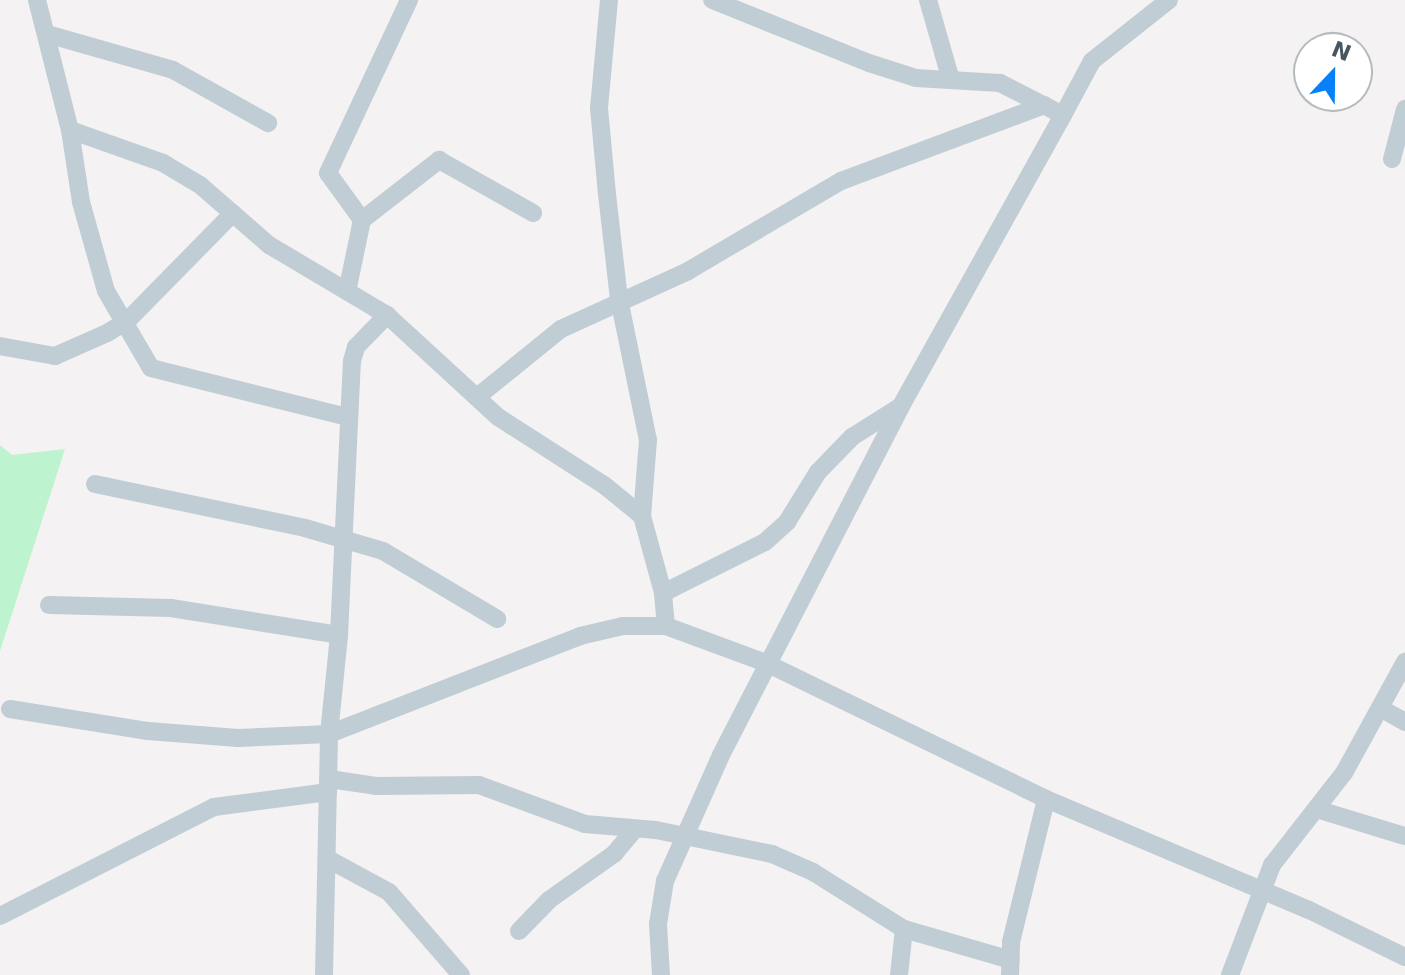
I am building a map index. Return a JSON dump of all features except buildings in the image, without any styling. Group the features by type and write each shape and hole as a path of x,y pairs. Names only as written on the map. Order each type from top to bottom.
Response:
{"street":[{"path":"37,0 47,34 51,70 70,130 81,202 106,291 127,321 151,368 347,417"},
{"path":"362,220 328,173 409,0"},
{"path":"609,0 599,108 619,299 646,428 642,516 663,593 666,626"},
{"path":"712,0 869,63 916,78 1000,83 1063,115"},
{"path":"928,0 951,80"},
{"path":"661,975 660,901 685,836 766,663 860,494 901,406 1092,61 1169,0"},
{"path":"47,34 173,70 268,123"},
{"path":"477,397 561,329 619,299 688,271 841,181 1044,105"},
{"path":"1392,159 1405,109"},
{"path":"70,130 163,163 233,213 269,245 348,287 387,315 509,425 604,485 642,516"},
{"path":"348,287 362,220 439,160 533,213"},
{"path":"0,346 55,356 127,321 233,213"},
{"path":"324,975 329,734 339,635 347,417 356,347 387,315"},
{"path":"663,593 765,542 787,522 818,472 852,437 901,406"},
{"path":"95,484 343,539 383,551 430,575 497,619"},
{"path":"49,605 171,608 339,635"},
{"path":"10,709 238,738 329,734 580,636 623,626 666,626 766,663 1046,799 1260,889 1405,957"},
{"path":"1230,975 1260,889 1272,865 1316,809 1380,708 1405,662"},
{"path":"1380,708 1405,722"},
{"path":"0,916 214,807 329,785 479,785 585,824 685,836 786,860 904,929 1011,967 1046,799"},
{"path":"1316,809 1405,836"},
{"path":"519,931 549,900 614,854 634,830"},
{"path":"328,859 389,892 461,975"},
{"path":"899,975 904,929"}],"green space":[{"path":"0,445 12,455 65,449 0,651"}]}
